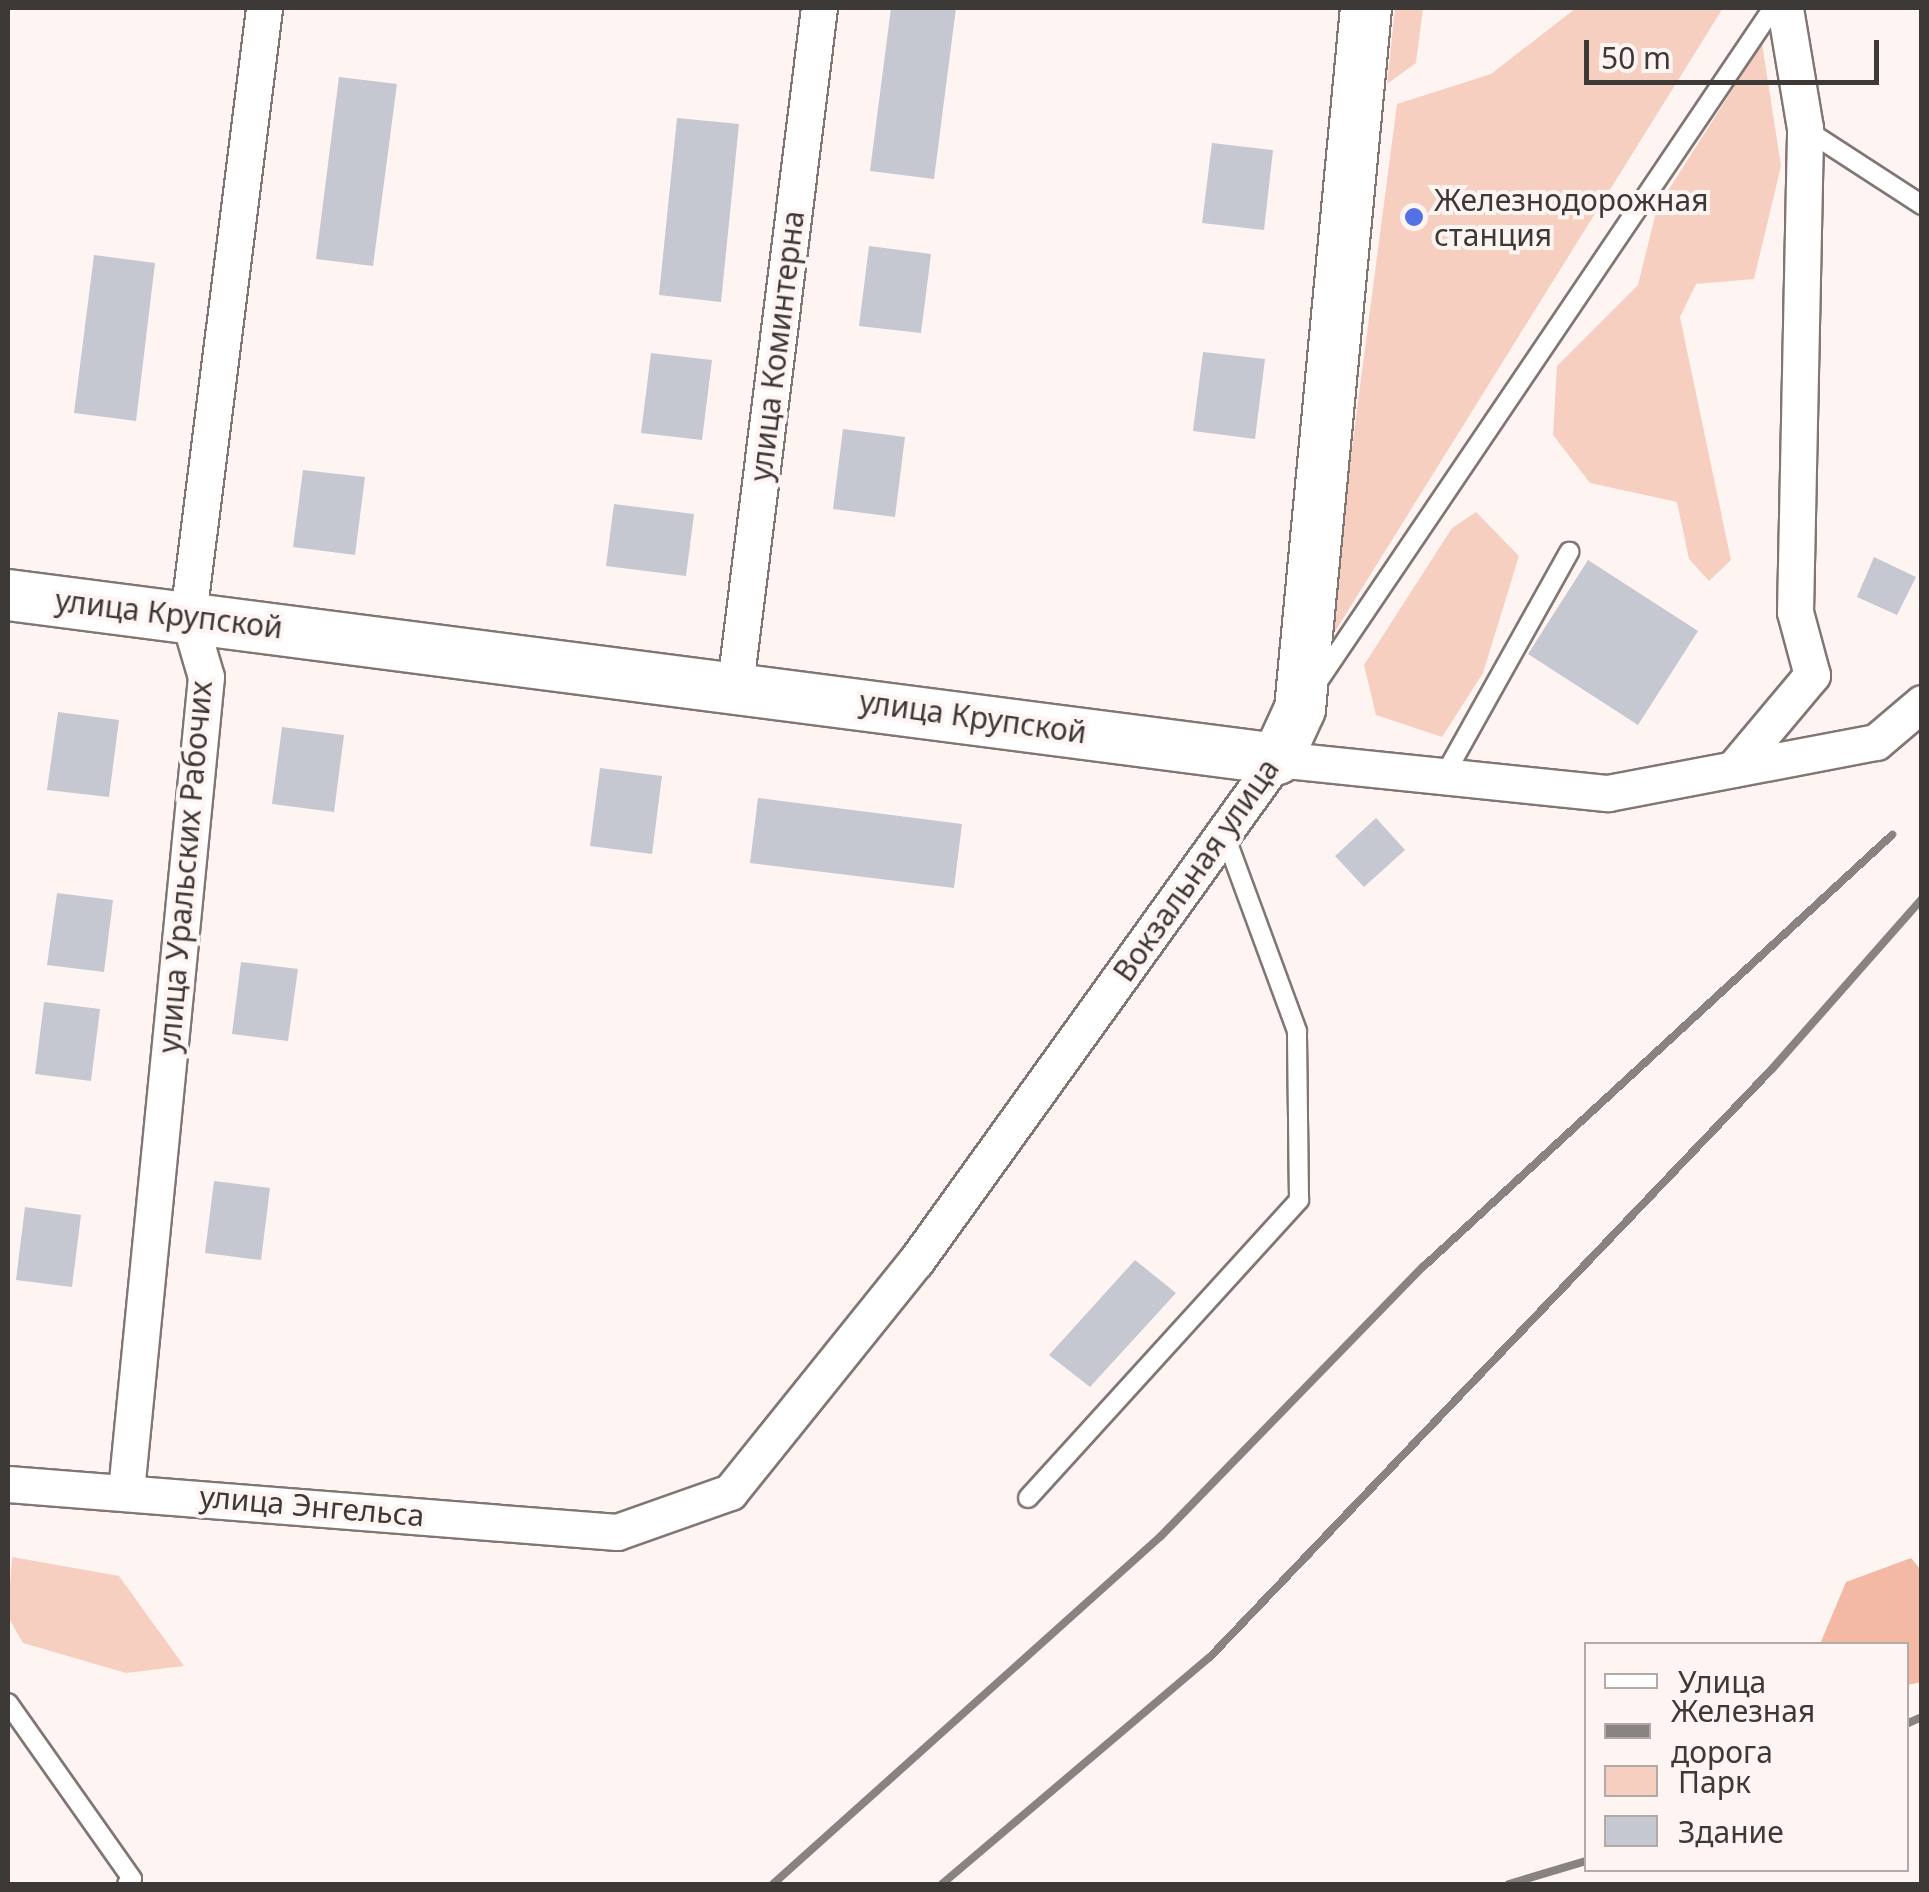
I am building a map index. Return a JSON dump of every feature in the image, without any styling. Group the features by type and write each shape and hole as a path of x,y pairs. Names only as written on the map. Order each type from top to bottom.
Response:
{"main road":[{"name":"Вокзальная улица","path":"1277,758 1300,709 1366,8"},
{"name":"улица Крупской","path":"8,595 736,684 1277,758"}],"street":[{"name":"улица Уральских Рабочих","path":"126,1491 206,678 188,616 264,8"},
{"name":"улица Коминтерна","path":"736,684 819,8"},
{"path":"1733,770 1812,675 1795,612 1804,128 1785,8"},
{"name":"улица Крупской","path":"1277,758 1608,793 1876,742 1922,703"},
{"name":"Вокзальная улица","path":"617,1532 730,1492 916,1260 1277,758"},
{"name":"улица Энгельса","path":"8,1484 617,1532"}],"lane":[{"path":"1300,709 1773,8"},
{"path":"1804,128 1922,205"},
{"path":"1444,776 1569,552"},
{"path":"1028,1498 1299,1200 1298,1030 1224,832"},
{"path":"8,1704 132,1879 127,1884"}],"green space":[{"path":"1395,8 1423,8 1416,63 1387,84"},
{"path":"1576,8 1723,8 1326,646 1397,104 1491,74"},
{"path":"1762,43 1781,166 1754,279 1696,284 1680,317 1731,560 1709,581 1689,559 1677,502 1590,483 1553,435 1557,366 1638,285 1657,208"},
{"path":"1476,512 1519,556 1483,673 1442,737 1376,715 1364,665 1452,528"},
{"path":"12,1557 119,1576 184,1666 126,1673 23,1643 8,1617"}],"shaded area":[{"path":"1911,1558 1921,1570 1922,1682 1909,1685 1909,1642 1821,1642 1846,1582"}],"building":[{"path":"891,8 956,8 934,179 870,171"},
{"path":"339,77 397,84 373,266 316,259"},
{"path":"677,118 739,124 721,302 659,295"},
{"path":"1212,143 1273,150 1264,230 1202,223"},
{"path":"869,246 931,254 921,333 859,326"},
{"path":"94,255 155,263 136,421 74,413"},
{"path":"1203,352 1265,359 1255,439 1193,431"},
{"path":"651,353 712,360 702,440 641,433"},
{"path":"843,429 905,437 895,517 833,509"},
{"path":"303,470 365,477 355,555 293,547"},
{"path":"614,504 694,514 686,576 606,566"},
{"path":"1874,557 1916,577 1897,615 1857,597"},
{"path":"1588,560 1698,631 1638,725 1528,654"},
{"path":"58,712 119,720 109,797 47,790"},
{"path":"282,727 344,735 334,812 272,804"},
{"path":"600,768 662,776 652,854 590,846"},
{"path":"758,798 962,824 954,888 750,863"},
{"path":"1376,818 1405,850 1364,887 1335,856"},
{"path":"57,893 113,900 104,972 47,965"},
{"path":"241,962 298,969 288,1041 232,1034"},
{"path":"44,1002 100,1009 91,1081 35,1074"},
{"path":"214,1181 270,1188 261,1260 205,1253"},
{"path":"25,1207 81,1215 72,1287 16,1280"},
{"path":"1135,1260 1176,1293 1090,1387 1049,1355"}],"railway":[{"path":"773,1884 1161,1536 1423,1267 1892,835"},
{"path":"942,1884 1210,1657 1772,1069 1922,899"},
{"path":"1909,1723 1922,1717"},
{"path":"1509,1884 1584,1862"}],"place":[{"name":"Железнодорожная станция","path":"1414,217"}]}
